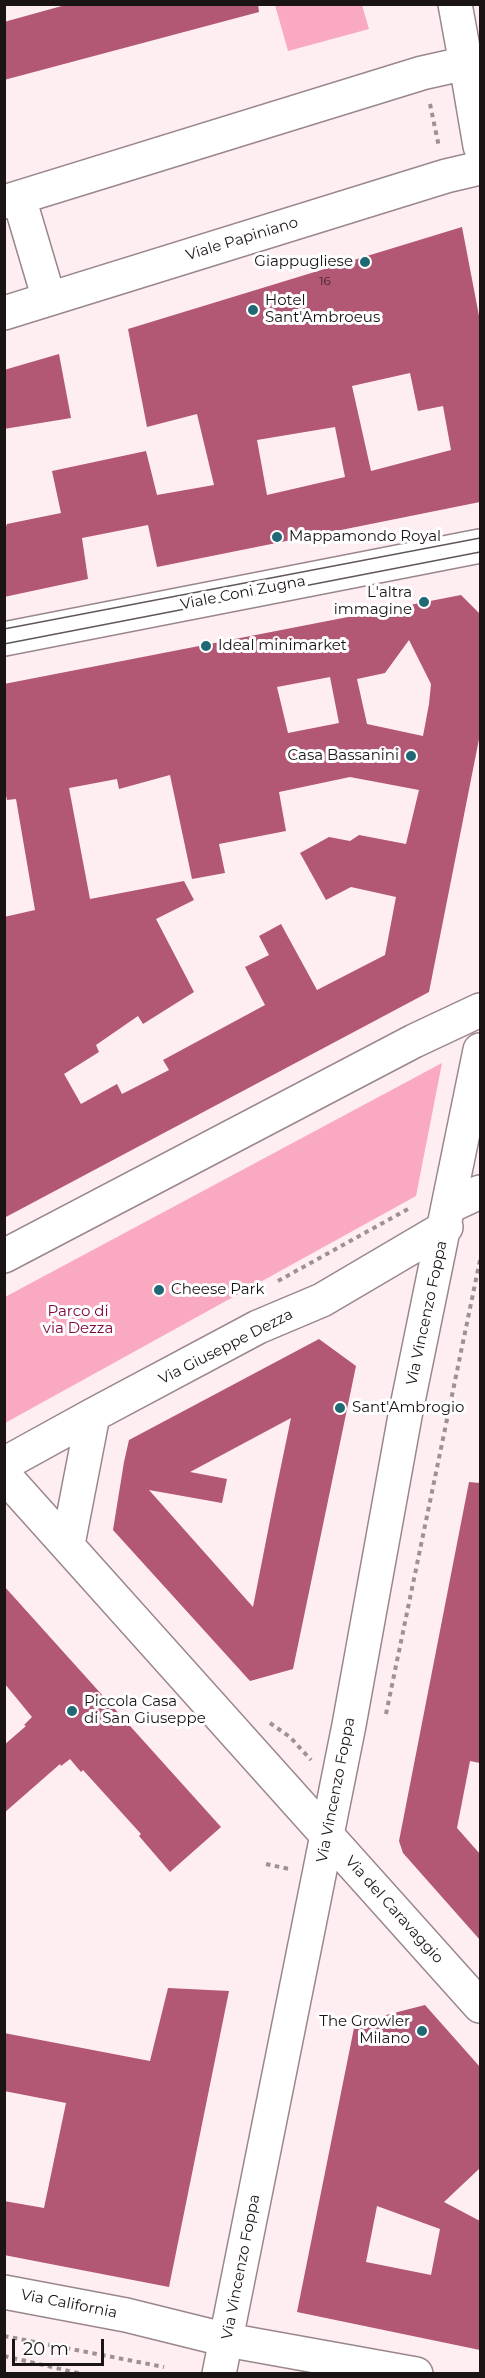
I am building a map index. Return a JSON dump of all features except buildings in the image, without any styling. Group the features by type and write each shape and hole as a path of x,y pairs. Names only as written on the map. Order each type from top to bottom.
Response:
{"street":[{"path":"455,4 473,62 480,146"},
{"path":"49,299 12,200 422,73 473,62"},
{"name":"Viale Papiniano","path":"4,313 446,176 480,168"},
{"name":"Viale Coni Zugna","path":"4,639 480,546"},
{"path":"4,1256 414,1041 480,1010"},
{"name":"Via Vincenzo Foppa","path":"219,2373 327,1835 405,1416 448,1216 480,1050"},
{"path":"448,1216 480,1192"},
{"name":"Via Giuseppe Dezza","path":"4,1464 258,1327 322,1300 448,1216"},
{"path":"68,1544 93,1414"},
{"name":"Via del Caravaggio","path":"4,1475 480,2006"},
{"name":"Via California","path":"4,2292 126,2315 227,2340 416,2373"}],"path":[{"path":"429,98 440,150"},
{"path":"275,1283 410,1208"},
{"path":"266,1864 289,1869"},
{"path":"4,2336 164,2367"},
{"path":"4,2356 82,2373"}],"green space":[{"path":"275,5 362,5 369,29 288,51"},
{"name":"Parco di via Dezza","path":"442,1063 416,1196 5,1423 5,1297"}],"tram line":[{"path":"4,629 480,538"},
{"path":"4,644 480,552"}],"place":[{"name":"Giappugliese","path":"365,262"},
{"name":"Hotel Sant'Ambroeus","path":"253,310"},
{"name":"Mappamondo Royal","path":"277,537"},
{"name":"L'altra immagine","path":"424,602"},
{"name":"Ideal minimarket","path":"206,646"},
{"name":"Casa Bassanini","path":"411,756"},
{"name":"Cheese Park","path":"159,1290"},
{"name":"Sant'Ambrogio","path":"340,1408"},
{"name":"Piccola Casa di San Giuseppe","path":"72,1711"},
{"name":"The Growler Milano","path":"422,2031"}]}
